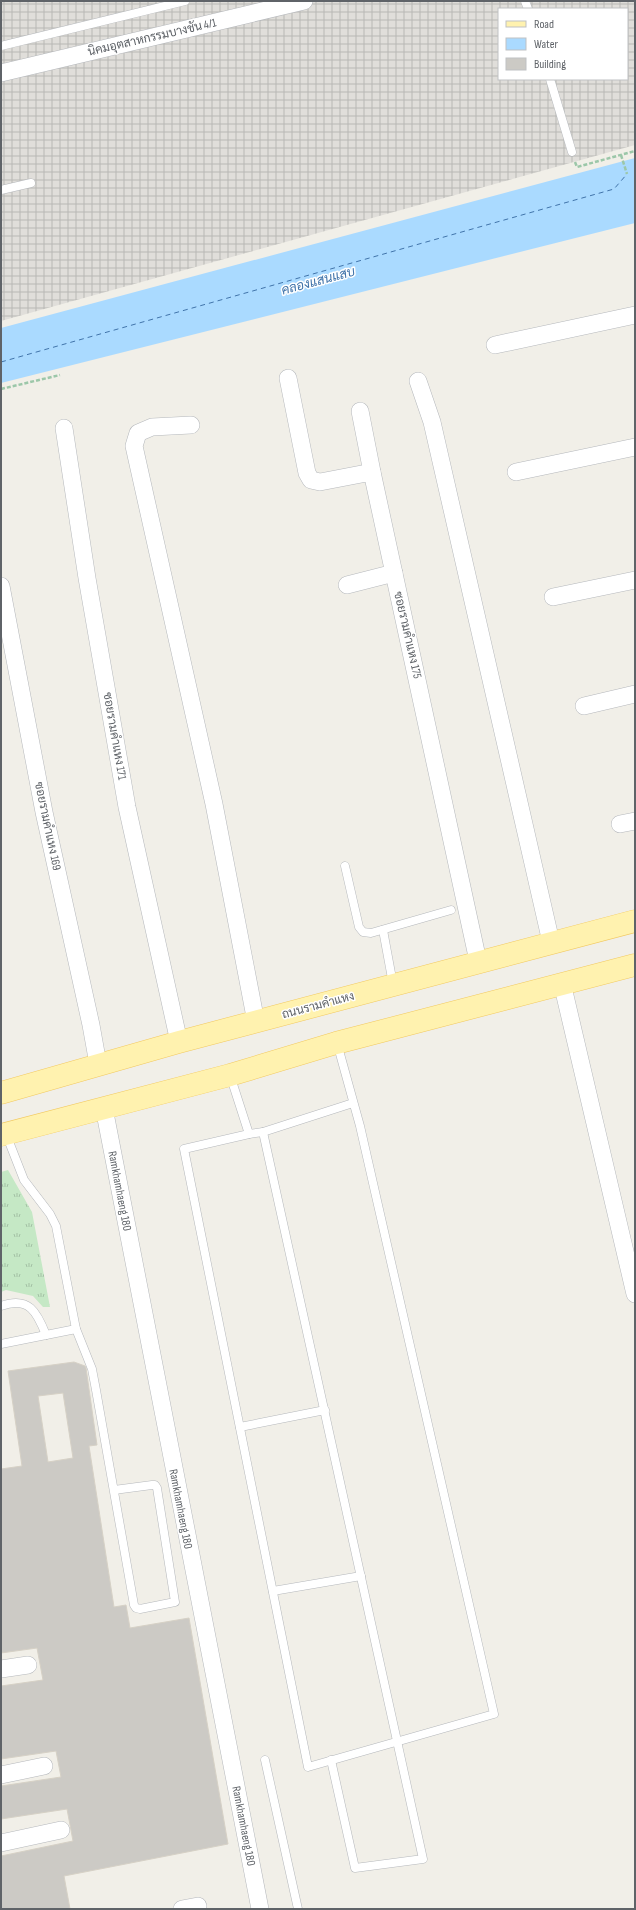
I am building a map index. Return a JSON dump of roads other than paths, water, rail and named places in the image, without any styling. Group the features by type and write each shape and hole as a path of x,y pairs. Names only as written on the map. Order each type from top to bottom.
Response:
{"main road":[{"name":"ถนนรามคำแหง","path":"1,1093 179,1042 478,961 635,921"},
{"path":"4,1134 230,1075 336,1043 635,965"}],"street":[{"name":"นิคมอุตสาหกรรมบางชัน 4/1","path":"1,73 304,1"},
{"path":"495,345 634,318"},
{"path":"288,378 307,473 311,480 320,482 372,472"},
{"path":"418,380 434,430 551,942"},
{"name":"ซอยรามคำแหง 175","path":"360,412 478,961"},
{"path":"191,425 152,428 138,433 134,446 214,804 256,1022"},
{"name":"ซอยรามคำแหง 171","path":"64,428 87,578 127,806 179,1042"},
{"path":"516,472 635,447"},
{"path":"347,585 394,573"},
{"path":"553,597 635,580"},
{"name":"ซอยรามคำแหง 169","path":"1,586 44,812 91,1025 98,1064"},
{"path":"584,706 635,694"},
{"path":"562,983 635,1294"},
{"name":"Ramkhamhaeng 180","path":"104,1108 260,1909"},
{"path":"1,1670 28,1665"},
{"path":"1,1775 44,1766"},
{"path":"1,1843 61,1830"}],"lane":[{"path":"1,46 185,1"},
{"path":"550,80 572,152"},
{"path":"1,190 31,183"},
{"path":"344,866 359,927 363,932 371,933 451,910"},
{"path":"383,930 393,985"},
{"path":"336,1043 353,1103 494,1714 308,1767 184,1149 263,1132 353,1103"},
{"path":"230,1075 249,1134"},
{"path":"263,1132 423,1859 355,1868 332,1760"},
{"path":"4,1134 24,1180 50,1214 56,1226 76,1329 92,1368 134,1604 136,1608 140,1609 175,1602 157,1488 155,1485 152,1485 114,1490"},
{"path":"1,1306 19,1302 28,1306 38,1316 46,1335"},
{"path":"1,1344 76,1329"},
{"path":"240,1427 325,1410"},
{"path":"273,1591 361,1576"},
{"path":"265,1760 298,1909"}],"water":[{"name":"คลองแสนแสบ","path":"635,158 635,223 1,383 1,328"}]}
